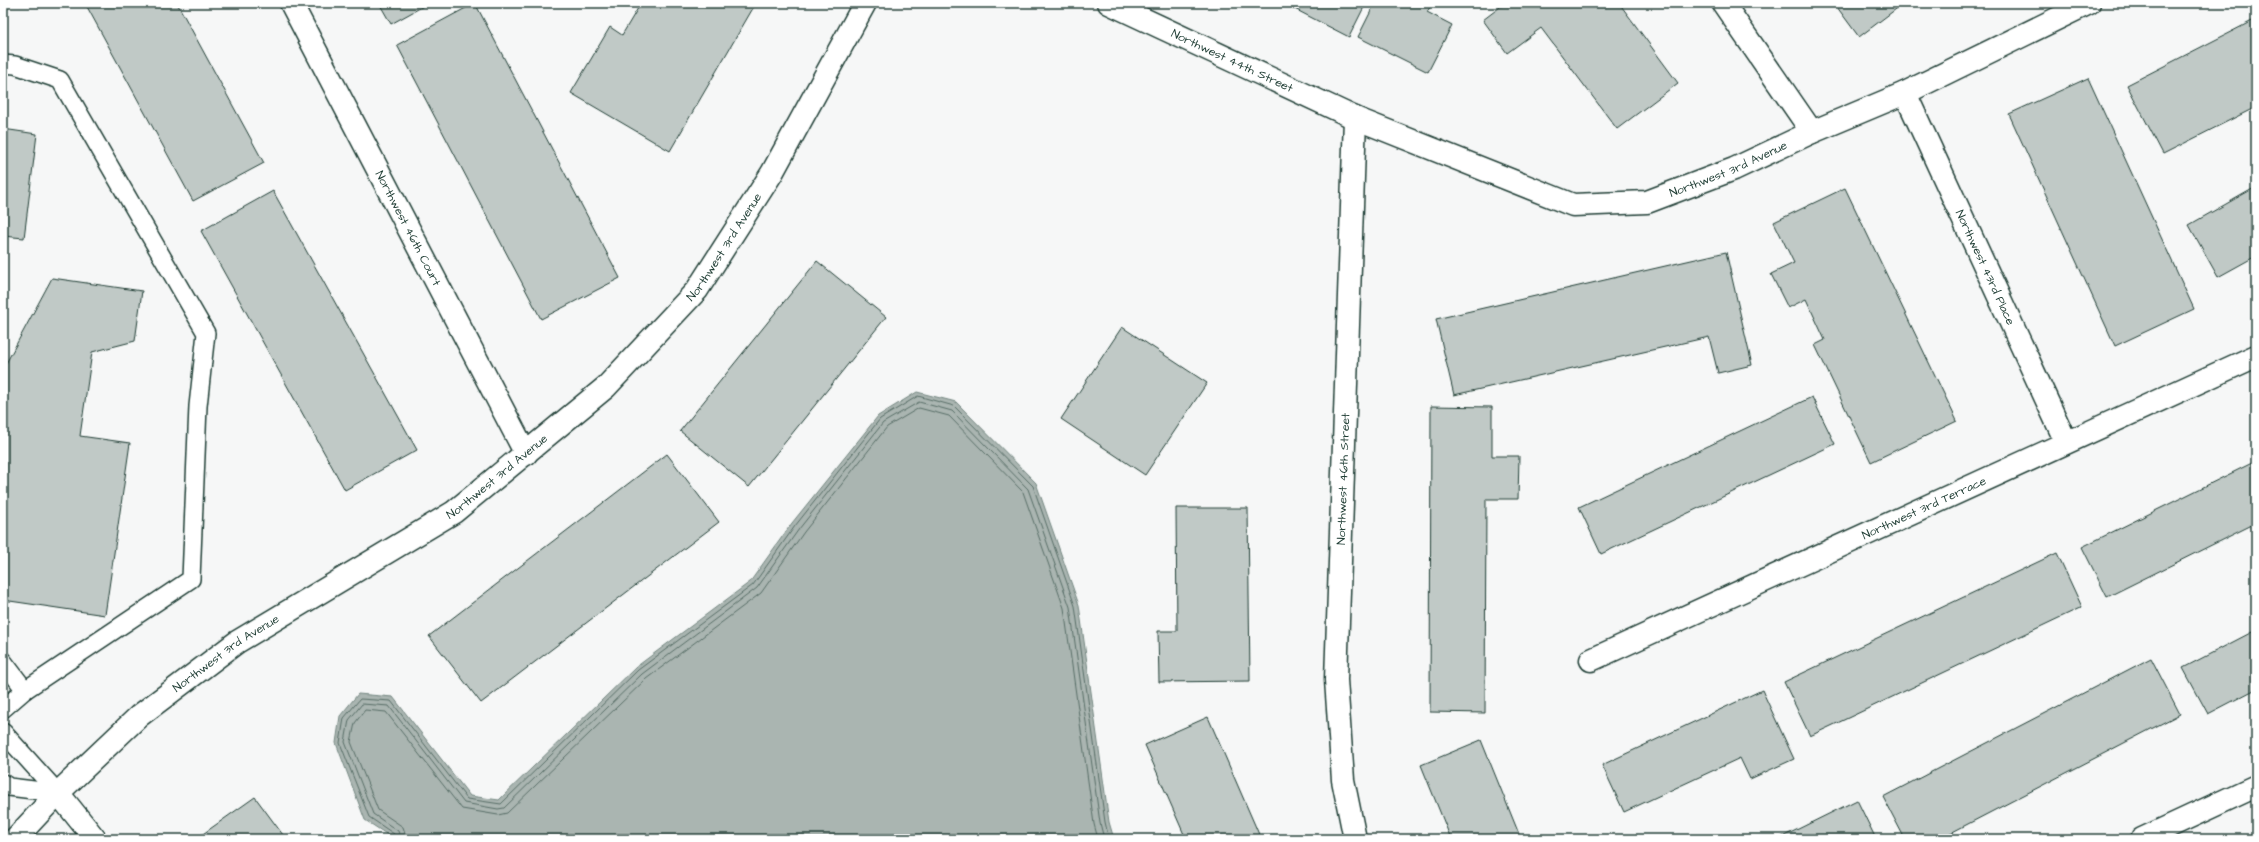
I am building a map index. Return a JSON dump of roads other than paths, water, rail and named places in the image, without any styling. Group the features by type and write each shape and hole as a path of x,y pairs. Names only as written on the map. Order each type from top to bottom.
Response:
{"street":[{"name":"Northwest 46th Court","path":"291,3 526,454"},
{"name":"Northwest 3rd Avenue","path":"15,839 58,793 139,716 238,642 454,512 606,387 697,290 772,173 865,3"},
{"name":"Northwest 44th Street","path":"1109,3 1355,118"},
{"path":"1723,3 1812,132"},
{"name":"Northwest 3rd Avenue","path":"1355,118 1572,205 1647,202 1734,169 1812,132 1905,93 2089,3"},
{"name":"Northwest 43rd Place","path":"1905,93 2066,442"},
{"name":"Northwest 46th Street","path":"1355,118 1336,680 1343,780 1355,839"},
{"name":"Northwest 3rd Terrace","path":"1591,660 2256,356"},
{"path":"2142,839 2256,786"},
{"path":"58,793 95,839"}],"lane":[{"path":"3,64 15,65 60,80 206,333 198,406 191,579 25,690 3,709"},
{"path":"3,661 25,690"},
{"path":"3,732 58,793"},
{"path":"3,783 9,787 58,793"}],"water":[{"path":"917,392 956,402 1036,483 1079,605 1109,822 1114,839 394,839 365,820 336,743 340,716 358,694 393,697 470,796 499,800 636,667 750,582 792,523 878,416"}]}
